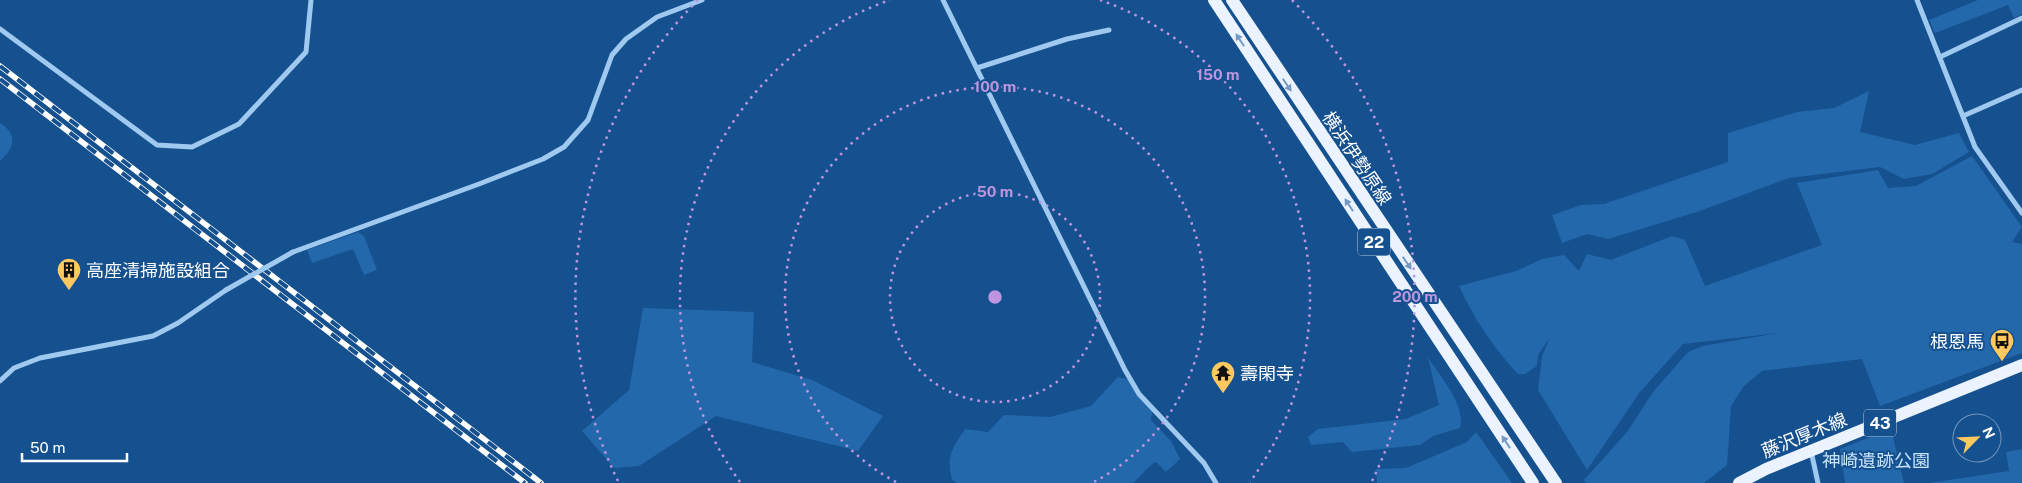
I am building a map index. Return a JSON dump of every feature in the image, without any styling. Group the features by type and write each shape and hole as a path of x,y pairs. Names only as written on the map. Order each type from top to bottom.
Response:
{"main road":[{"name":"横浜伊勢原線","path":"1214,0 1533,483"},
{"name":"横浜伊勢原線","path":"1232,0 1556,483"},
{"name":"藤沢厚木線","path":"1739,483 1766,469 2022,365"}],"street":[{"path":"0,29 157,146 192,147 239,124 306,52 311,0"},
{"path":"0,381 14,368 40,358 152,336 201,308 226,290 293,252 543,159 564,147 588,120 612,55 626,39 657,17 702,0"},
{"path":"943,0 1125,370 1139,394 1204,463 1216,483"},
{"path":"1917,0 1974,147 2022,213"},
{"path":"1940,57 2022,18"},
{"path":"977,68 1066,39 1109,30"},
{"path":"1962,116 2022,90"},
{"path":"1811,451 1818,483"}],"green space":[{"path":"1978,0 2022,0 2022,14 2014,18 2008,5 1935,33 1929,20"},
{"path":"1869,91 1860,132 1915,145 1959,133 1969,152 1932,174 1904,179 1880,167 1789,178 1697,212 1608,239 1587,234 1562,243 1552,215 1581,205 1604,204 1728,162 1728,133 1797,112 1834,108"},
{"path":"0,123 10,132 12,141 9,151 0,161"},
{"path":"1972,156 2022,227 2012,242 2022,244 2022,353 1880,406 1862,359 1762,371 1744,386 1731,406 1727,465 1704,483 1586,483 1584,480 1627,432 1653,392 1688,352 1703,346 1778,333 1683,344 1640,392 1587,470 1538,390 1542,356 1550,337 1538,355 1537,366 1525,374 1518,374 1485,332 1459,286 1516,271 1542,259 1564,255 1579,271 1587,254 1611,260 1672,236 1685,240 1705,286 1822,245 1797,183 1878,170 1888,188 1916,186"},
{"path":"358,232 364,236 377,270 364,275 353,249 312,263 307,250"},
{"path":"643,308 754,312 752,362 812,380 883,416 858,451 716,416 639,466 614,468 582,431 629,390"},
{"path":"1428,357 1456,400 1461,419 1460,428 1433,436 1420,445 1352,452 1343,442 1311,445 1308,437 1318,429 1406,419 1439,405"},
{"path":"1118,377 1131,380 1153,407 1151,420 1171,441 1180,459 1166,472 1156,462 1149,466 1133,483 957,483 952,480 950,471 951,453 965,429 988,432 1004,415 1050,417 1091,406"},
{"name":"神崎遺跡公園","path":"1891,429 1904,483 1845,483 1840,449"},
{"path":"1476,432 1512,483 1377,483 1376,469 1406,468 1467,442"},
{"name":"神崎遺跡公園","path":"2022,449 2022,483 1929,483 2009,471 2006,452"}],"railway":[{"path":"0,66 541,483"},
{"path":"0,79 525,483"}],"place":[{"name":"高座清掃施設組合","path":"69,291"},
{"name":"根恩馬","path":"2002,362"},
{"name":"壽閑寺","path":"1223,394"}]}
